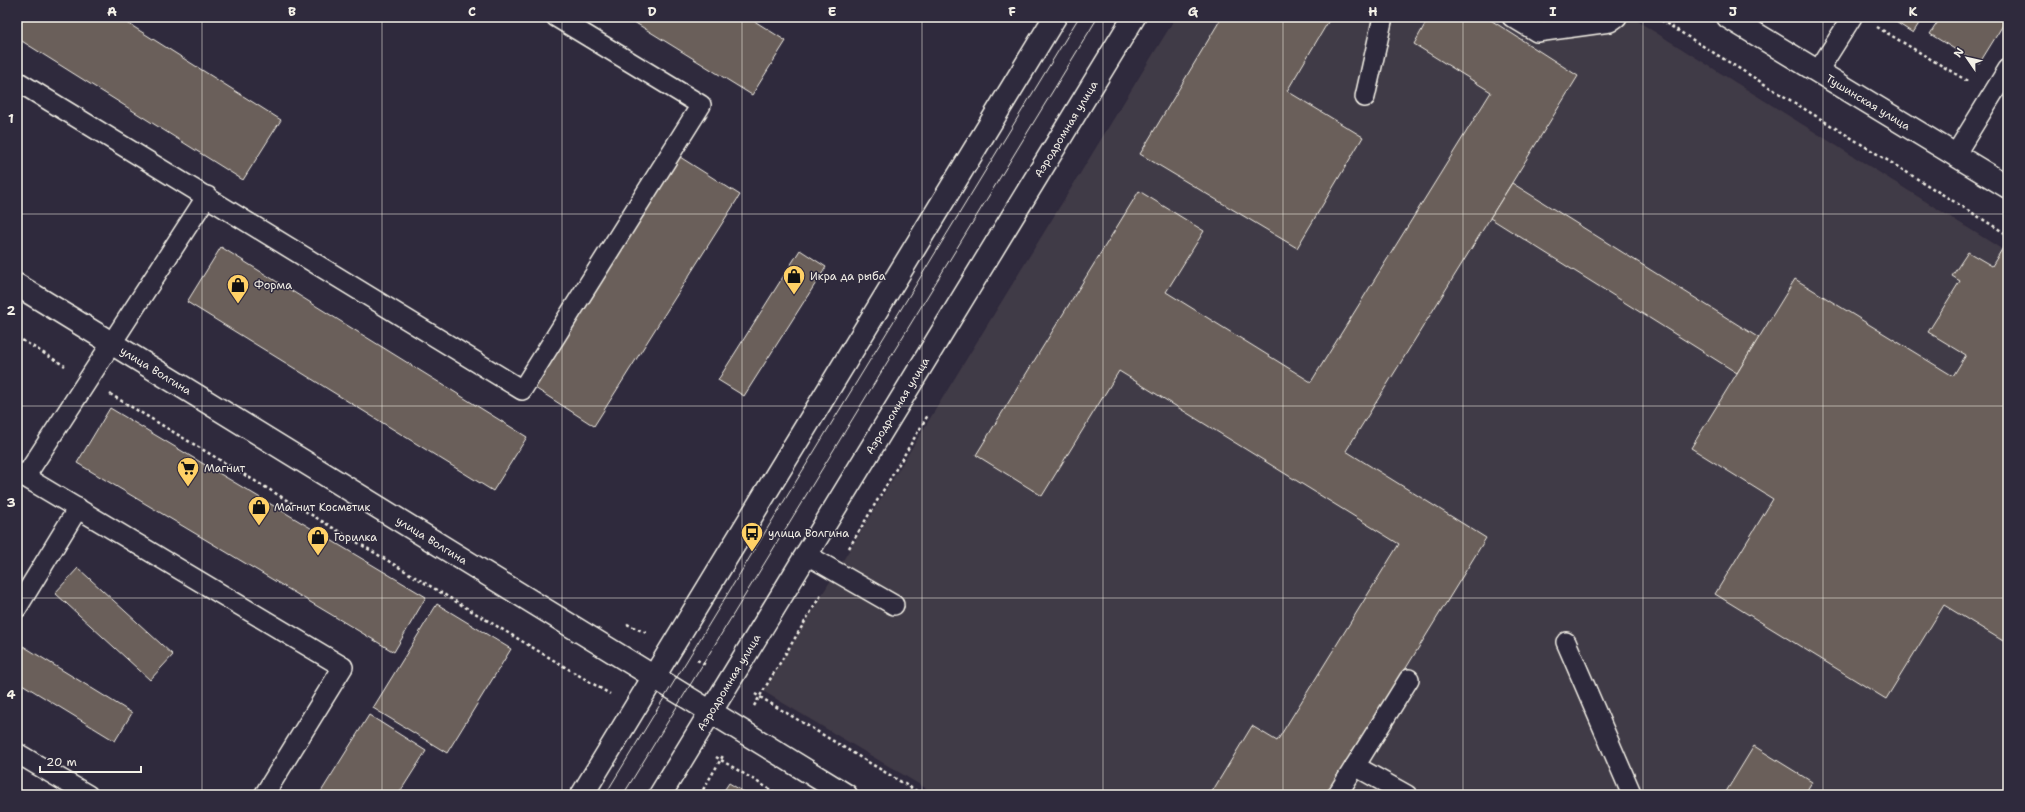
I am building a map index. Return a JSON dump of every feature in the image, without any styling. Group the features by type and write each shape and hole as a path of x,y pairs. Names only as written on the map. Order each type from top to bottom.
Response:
{"main road":[{"path":"582,795 1055,17"},
{"name":"Аэродромная улица","path":"660,795 1134,17"},
{"name":"Тушинская улица","path":"1728,17 2008,187"},
{"name":"улица Волгина","path":"17,285 846,795"}],"lane":[{"path":"17,81 522,390 701,105 556,17"},
{"path":"1365,97 1383,17"},
{"path":"1512,17 1537,32 1610,22 1617,17"},
{"path":"1818,71 1852,17"},
{"path":"1954,155 2008,69"},
{"path":"207,196 87,379 21,474 343,667 264,795"},
{"path":"17,608 78,508"},
{"path":"807,555 894,605"},
{"path":"1566,642 1632,795"},
{"path":"1337,795 1409,679"},
{"path":"17,753 88,795"},
{"path":"1355,766 1406,795"}],"path":[{"path":"1656,17 2008,234"},
{"path":"1875,25 1991,97"},
{"path":"17,338 634,709"},
{"path":"760,697 922,795"},
{"path":"692,743 779,795"}],"shaded area":[{"path":"1176,17 1631,17 2008,253 2008,795 937,795 763,691"}],"building":[{"path":"24,17 118,17 281,120 243,180 17,38 17,28"},
{"path":"626,17 748,17 786,41 752,95"},
{"path":"1222,17 1331,17 1287,91 1363,137 1297,248 1140,154"},
{"path":"1429,17 1486,17 1578,76 1346,451 1486,538 1328,795 1210,795 1252,726 1277,741 1399,544 1119,371 1042,496 976,455 1139,191 1204,231 1166,292 1311,382 1491,92 1414,44"},
{"path":"1888,17 1923,17 1913,33"},
{"path":"1941,17 2008,17 1979,64 1930,34"},
{"path":"680,157 740,195 594,426 535,388"},
{"path":"1512,183 1759,338 1737,373 1490,218"},
{"path":"2004,246 2008,249 2008,644 1944,605 1886,699 1715,594 1773,499 1691,448 1795,279 1953,376 1966,355 1928,332 1960,281 1952,276 1968,252 1992,266"},
{"path":"221,247 527,437 493,491 187,302"},
{"path":"800,250 826,267 744,396 718,380"},
{"path":"110,408 426,597 394,652 77,463"},
{"path":"78,568 173,655 150,680 55,593"},
{"path":"437,604 511,649 447,753 373,708"},
{"path":"23,646 132,713 115,741 17,681 17,656"},
{"path":"369,715 426,751 398,795 319,795"},
{"path":"1754,746 1812,782 1804,795 1724,795"},
{"path":"729,783 749,795 721,795"}],"tram line":[{"path":"605,795 1079,17"},
{"path":"623,795 1098,17"}],"place":[{"name":"Икра да рыба","path":"794,296"},
{"name":"Форма","path":"238,304"},
{"name":"Магнит","path":"188,488"},
{"name":"Магнит Косметик","path":"259,526"},
{"name":"улица Волгина","path":"752,552"},
{"name":"Горилка","path":"318,556"}]}
